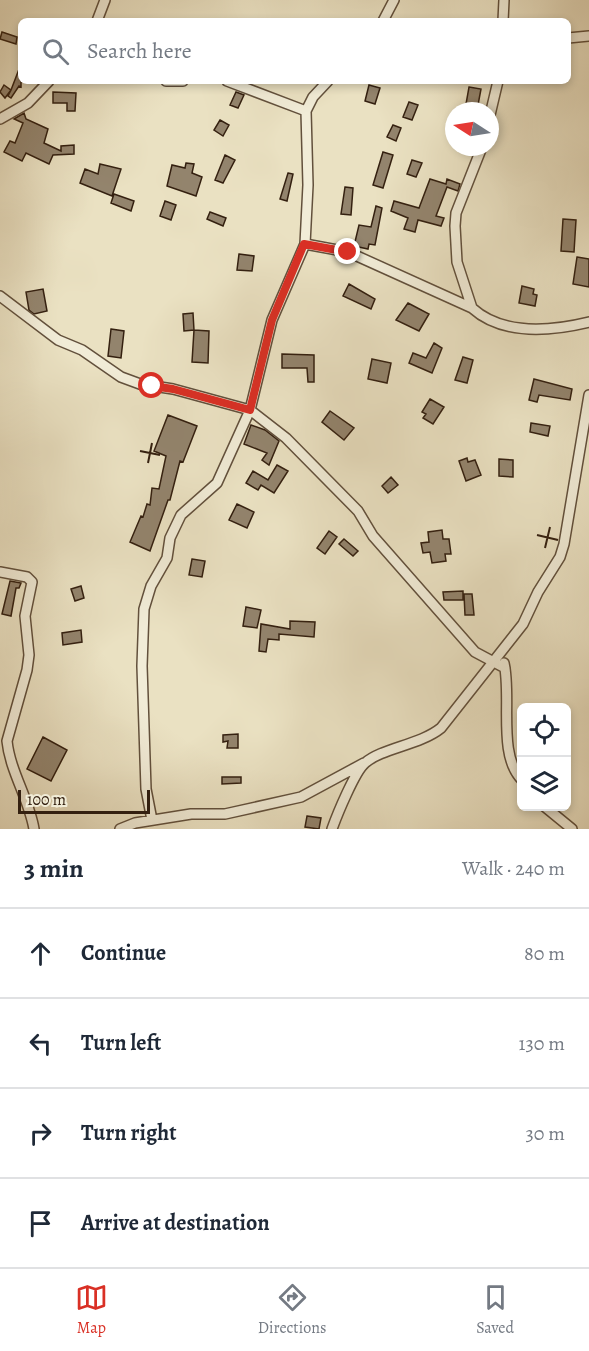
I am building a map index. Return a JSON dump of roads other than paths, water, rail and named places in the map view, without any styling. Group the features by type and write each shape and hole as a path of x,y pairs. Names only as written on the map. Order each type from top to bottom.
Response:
{"street":[{"path":"99,18 105,0"},
{"path":"385,18 394,0"},
{"path":"503,18 504,0"},
{"path":"571,38 589,36"},
{"path":"0,119 28,103 46,84"},
{"path":"235,84 306,111"},
{"path":"152,820 146,789 142,655 144,609 155,576 166,558 170,538 181,515 216,483 250,410 272,320 304,244 308,185 306,111 313,98 325,84"},
{"path":"493,102 497,84"},
{"path":"472,308 457,262 456,219 479,156"},
{"path":"304,244 348,252 472,308 493,320 539,330 562,329 589,322"},
{"path":"0,297 58,340 82,350 121,377 140,384 173,389 250,410 286,438 358,511 387,553 475,652 505,668"},
{"path":"120,829 152,820 191,814 225,814 301,797 366,762 435,733 523,624 562,551 589,395"},
{"path":"0,572 27,577 32,582 25,616 29,655 27,670 4,733 8,752 30,807 34,829"},
{"path":"501,652 508,684 507,735 511,758 517,770"},
{"path":"332,829 357,773 366,762"},
{"path":"548,811 561,829"},
{"path":"549,811 572,829"}]}
